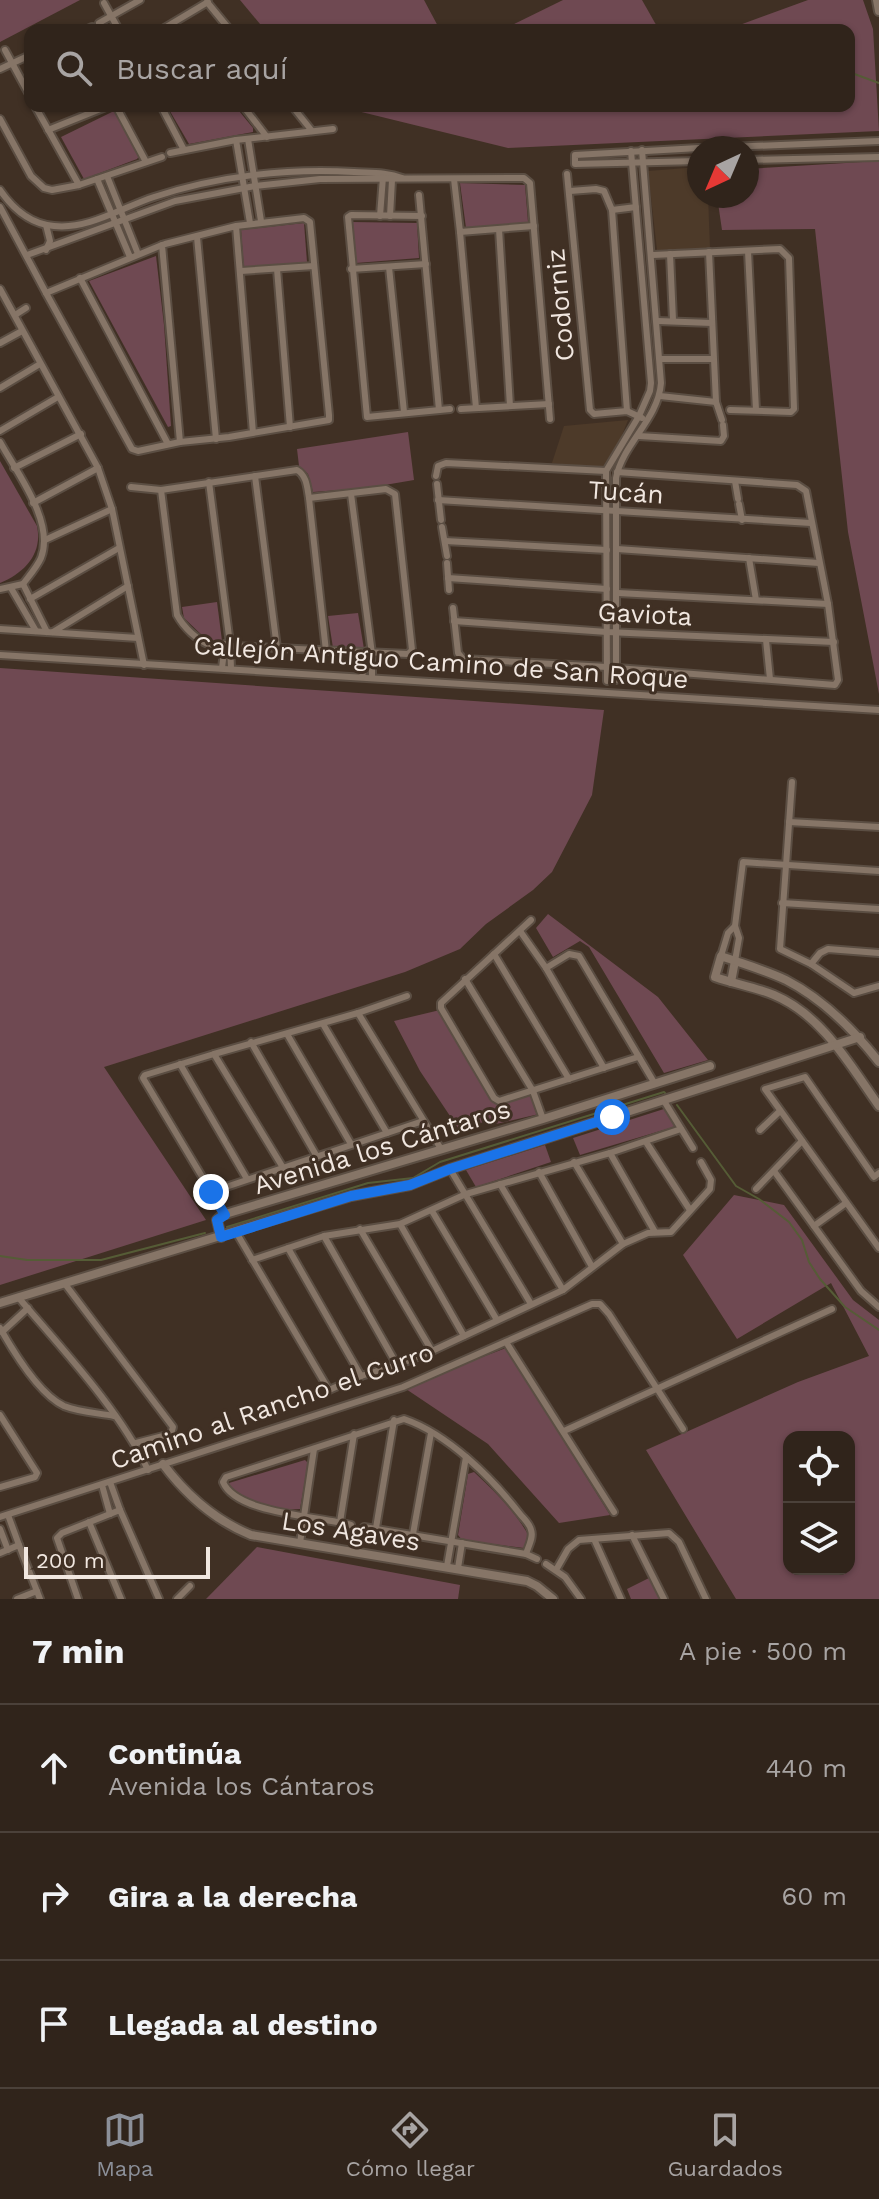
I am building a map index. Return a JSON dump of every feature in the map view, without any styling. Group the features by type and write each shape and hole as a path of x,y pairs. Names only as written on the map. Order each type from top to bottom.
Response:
{"street":[{"path":"97,24 140,0"},
{"path":"877,0 879,11"},
{"path":"171,24 207,1 225,24"},
{"path":"104,3 116,24"},
{"path":"5,50 24,85"},
{"path":"0,69 24,58"},
{"path":"38,112 79,185"},
{"path":"48,130 93,112"},
{"path":"119,112 146,162"},
{"path":"164,112 184,150"},
{"path":"248,112 267,137"},
{"path":"297,112 312,131"},
{"path":"0,119 31,176 52,190 79,185 162,157"},
{"path":"170,153 236,140 333,129"},
{"path":"248,139 261,221"},
{"path":"236,140 250,223"},
{"path":"759,146 879,141"},
{"path":"687,148 575,155 575,164 687,161"},
{"path":"616,680 617,472 660,396 661,359 642,150"},
{"path":"607,681 606,471 639,416 651,383 631,151"},
{"path":"759,160 879,157"},
{"path":"0,190 27,218 46,225 70,226 155,197 253,176 317,170 403,179 524,178 528,181 534,226 550,419"},
{"name":"Codorniz","path":"567,174 590,410 594,414 627,411"},
{"path":"107,176 138,254"},
{"path":"27,255 175,201 255,186 320,179 383,177"},
{"path":"380,216 383,177"},
{"path":"390,216 392,178"},
{"path":"97,179 130,257"},
{"path":"454,179 476,408"},
{"path":"570,191 604,191 612,210 627,411 647,421"},
{"path":"419,195 439,410"},
{"path":"0,207 46,293 132,449 138,451 329,420 309,220 261,221 162,245 46,293"},
{"path":"612,210 646,208"},
{"path":"422,216 348,217 367,417 450,409"},
{"path":"46,225 50,241 46,250"},
{"path":"236,226 253,433"},
{"path":"460,232 534,226"},
{"path":"499,229 510,406"},
{"path":"197,237 216,439"},
{"path":"162,245 180,442"},
{"path":"653,255 780,249 789,258 794,407 791,412 730,410"},
{"path":"748,251 756,410"},
{"path":"639,436 721,441 724,436 716,402 709,252"},
{"path":"670,254 673,320"},
{"path":"351,269 426,264"},
{"path":"241,271 314,266"},
{"path":"389,267 404,412"},
{"path":"277,269 290,427"},
{"path":"80,278 168,444"},
{"path":"0,289 3,300 15,315 98,468 112,509 144,665"},
{"path":"15,315 26,308"},
{"path":"658,321 712,323"},
{"path":"0,343 22,331"},
{"path":"661,359 713,359"},
{"path":"0,388 40,364"},
{"path":"660,396 716,402"},
{"path":"0,431 58,397"},
{"path":"461,409 549,404"},
{"path":"14,468 81,434"},
{"path":"0,442 41,520 45,540 41,558 23,584 0,589"},
{"path":"449,590 436,480 438,466 446,463 606,471"},
{"path":"33,503 98,468"},
{"path":"131,487 161,490 297,470 304,475 326,651"},
{"path":"617,472 797,485 806,491 828,604 838,680 835,685 617,668"},
{"path":"255,476 277,648"},
{"path":"735,481 742,520"},
{"path":"209,482 231,668"},
{"path":"161,490 177,615 184,625 210,645 228,643 408,654 412,650 395,494 386,489 309,498"},
{"path":"351,494 372,678"},
{"name":"Tucán","path":"438,500 811,523"},
{"path":"45,540 112,509"},
{"path":"445,541 607,550"},
{"path":"30,599 119,548"},
{"path":"617,549 819,563"},
{"path":"749,558 756,600"},
{"path":"448,578 607,589"},
{"path":"23,584 50,632"},
{"path":"50,632 128,586"},
{"path":"11,588 36,631"},
{"path":"618,593 828,604"},
{"path":"453,608 458,653 463,659 607,667"},
{"name":"Gaviota","path":"454,621 607,632 834,642"},
{"path":"0,629 138,638"},
{"path":"766,640 770,679"},
{"path":"222,668 228,643"},
{"path":"362,677 369,652"},
{"name":"Callejón Antiguo Camino de San Roque","path":"0,655 879,710"},
{"path":"792,782 780,949 811,964 854,993 879,986"},
{"path":"789,822 879,827"},
{"path":"731,982 739,938 735,926 743,862 879,871"},
{"path":"782,903 879,909"},
{"path":"531,920 442,1000 441,1008 494,1098 499,1101 638,1057"},
{"path":"735,926 728,933 715,977 777,996 807,1017 835,1044 879,1106"},
{"path":"520,931 546,968 604,1068"},
{"path":"811,964 828,949 879,953"},
{"path":"494,954 569,1079"},
{"path":"546,968 569,954 579,956 638,1057 675,1097"},
{"path":"721,956 786,980 798,988 836,1014 860,1037 879,1062"},
{"path":"465,979 533,1091 543,1119"},
{"path":"225,1215 144,1083 145,1075 251,1042 323,1024 407,996"},
{"path":"358,1013 441,1149"},
{"path":"323,1024 387,1133"},
{"path":"287,1034 351,1144"},
{"name":"Avenida los Cántaros","path":"710,1066 225,1215 217,1220 221,1237 351,1196 410,1185 450,1169 860,1037"},
{"path":"251,1042 316,1155"},
{"path":"214,1054 282,1166"},
{"path":"180,1064 247,1179"},
{"path":"879,1184 876,1175 805,1077 765,1089 879,1248"},
{"path":"664,1101 693,1148"},
{"path":"760,1130 780,1111"},
{"path":"211,1192 423,1121"},
{"path":"252,1260 324,1236 400,1224 466,1194 610,1153 681,1129"},
{"path":"756,1189 802,1141"},
{"path":"646,1142 690,1210"},
{"path":"610,1153 655,1232"},
{"path":"574,1162 623,1244"},
{"path":"236,1232 329,1390 432,1351 563,1290 591,1265 623,1244 655,1232 671,1232 711,1184 701,1162"},
{"path":"450,1169 531,1304"},
{"path":"774,1171 861,1291 879,1307"},
{"path":"539,1172 591,1265"},
{"path":"500,1184 563,1290"},
{"path":"814,1226 846,1203"},
{"path":"432,1211 497,1320"},
{"path":"400,1224 464,1336"},
{"path":"360,1229 432,1351"},
{"path":"324,1236 397,1365"},
{"path":"0,1303 221,1237"},
{"path":"288,1248 361,1376"},
{"path":"65,1284 173,1427 171,1434 136,1443"},
{"path":"18,1297 136,1443 148,1470"},
{"name":"Camino al Rancho el Curro","path":"0,1517 403,1387 596,1303 609,1314 658,1389"},
{"path":"28,1308 1,1330 29,1372 55,1401 71,1408 114,1416"},
{"path":"564,1431 832,1309"},
{"path":"506,1342 614,1512"},
{"path":"658,1389 683,1429"},
{"path":"0,1415 37,1470 35,1477 0,1487"},
{"path":"351,1525 241,1500 224,1485 226,1477 404,1419 466,1457 503,1493 531,1528 526,1554"},
{"path":"376,1528 394,1420"},
{"path":"413,1534 431,1433"},
{"path":"340,1522 354,1434"},
{"path":"300,1543 314,1449"},
{"path":"447,1566 466,1457"},
{"name":"Los Agaves","path":"163,1464 188,1493 228,1526 251,1535 527,1581 553,1599"},
{"path":"110,1482 159,1599"},
{"path":"102,1485 110,1514"},
{"path":"78,1599 57,1542 62,1533 120,1510"},
{"path":"8,1515 38,1595 17,1599"},
{"path":"89,1522 121,1599"},
{"path":"364,1527 526,1554 537,1559"},
{"path":"0,1529 4,1551 19,1545"},
{"path":"556,1570 579,1540 673,1534 706,1599"},
{"path":"632,1535 664,1599"},
{"path":"594,1539 621,1599"},
{"path":"458,1568 462,1543"},
{"path":"546,1564 556,1570 581,1599"},
{"path":"177,1599 190,1586"}],"shaded area":[{"path":"0,0 80,0 34,24 24,24 24,29 0,42"},
{"path":"240,0 424,0 437,24 260,24"},
{"path":"563,0 642,0 656,24 514,24"},
{"path":"808,0 863,0 873,29 879,131 687,136 687,140 508,148 361,112 855,112 855,24 742,24"},
{"path":"117,112 140,155 137,159 84,179 61,137"},
{"path":"170,112 240,112 253,128 253,132 189,144"},
{"path":"879,161 879,694 848,532 815,229 722,230 719,208 759,208 759,168"},
{"path":"687,168 687,208 708,208 710,248 657,250 648,171"},
{"path":"460,183 525,185 528,222 466,228"},
{"path":"352,222 417,223 419,258 356,263"},
{"path":"304,223 307,262 244,269 241,230"},
{"path":"156,256 164,325 171,426 168,427 89,281"},
{"path":"628,420 620,440 602,468 552,463 564,426"},
{"path":"408,432 414,480 313,492 308,474 299,466 297,449"},
{"path":"0,461 37,526 38,536 30,561 17,574 0,583"},
{"path":"217,602 222,641 207,640 184,618 182,607"},
{"path":"358,613 364,649 333,648 328,616"},
{"path":"0,668 604,710 592,795 552,872 486,924 460,949 405,972 104,1067 206,1220 0,1285"},
{"path":"548,914 658,997 708,1060 664,1073 589,947 580,941 553,957 536,928"},
{"path":"440,1010 496,1104 532,1095 539,1114 496,1124 491,1119 460,1131 420,1071 394,1021"},
{"path":"667,1108 677,1126 580,1155 573,1138"},
{"path":"545,1145 551,1162 476,1187 466,1170"},
{"path":"734,1195 784,1205 853,1300 879,1320 879,1599 736,1599 646,1450 798,1382 869,1356 831,1283 737,1339 683,1255"},
{"path":"506,1348 610,1515 559,1523 488,1444 403,1387"},
{"path":"305,1460 308,1463 300,1509 281,1509 262,1504 228,1487 229,1483"},
{"path":"474,1472 504,1502 529,1536 524,1548 462,1540 458,1535 468,1474"},
{"path":"257,1547 460,1585 458,1599 206,1599"},
{"path":"649,1578 660,1599 631,1599 627,1589"}],"waterway":[{"path":"855,74 879,83"},
{"path":"227,1227 368,1183 413,1178 440,1162 664,1092 666,1094"},
{"path":"677,1105 736,1186 789,1222 802,1240 809,1262 820,1279 845,1307 879,1330"},
{"path":"0,1256 27,1260 101,1260 205,1233"}],"route":[{"path":"211,1192 225,1215 217,1220 221,1237 351,1196 410,1185 450,1169 612,1117"}]}
